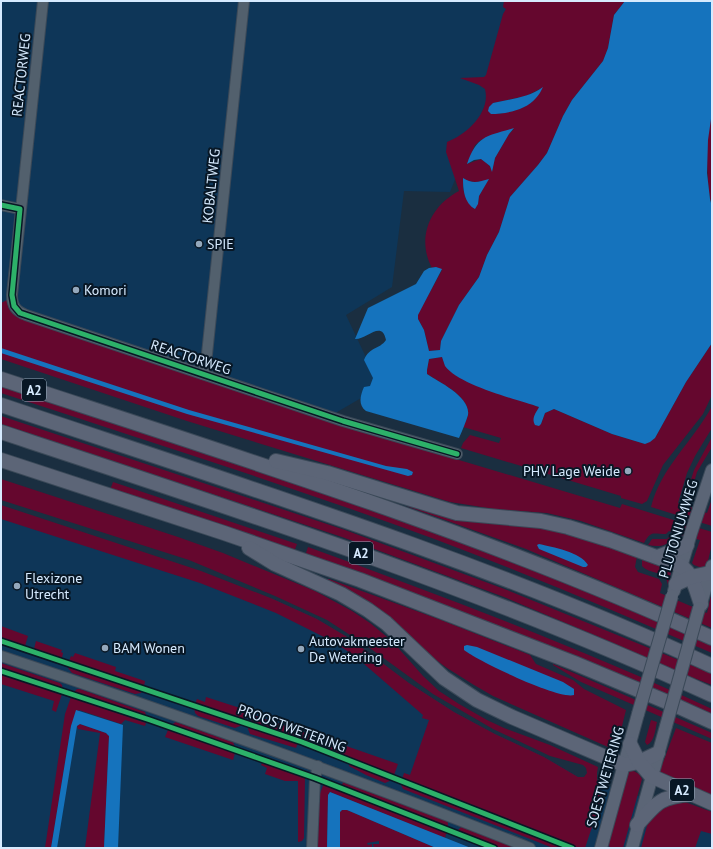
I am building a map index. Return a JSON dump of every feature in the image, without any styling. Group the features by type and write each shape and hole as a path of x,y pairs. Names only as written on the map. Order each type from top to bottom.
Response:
{"highway":[{"name":"A2","path":"1,379 284,472 448,530 541,565 712,638"},
{"name":"A2","path":"1,406 254,489 414,545 569,604 712,666"},
{"name":"A2","path":"1,432 323,539 563,630 712,695"},
{"name":"A2","path":"189,441 327,473 458,512 541,521 568,527 610,540 658,557 688,570 700,606"},
{"name":"A2","path":"1,460 224,533 360,580 490,629 712,722"},
{"name":"A2","path":"224,533 275,564 342,594 368,610 386,623 444,678 477,700 512,717 624,765"},
{"path":"658,557 688,541"},
{"path":"674,590 691,577 711,571"},
{"name":"A2","path":"630,744 639,762 652,776 712,803"},
{"path":"624,765 639,762 658,753"},
{"name":"A2","path":"638,825 652,809 665,798 692,794"}],"main road":[{"name":"PLUTONIUMWEG","path":"638,714 688,541 712,470"},
{"path":"632,848 711,571"},
{"name":"SOESTWETERING","path":"602,845 638,714"}],"street":[{"name":"REACTORWEG","path":"43,1 12,295 12,301 16,310 26,315 343,421 457,454"},
{"name":"KOBALTWEG","path":"203,374 207,354 244,1"},
{"path":"1,205 20,209"},
{"name":"PROOSTWETERING","path":"1,656 186,718 318,766 530,848"},
{"path":"312,848 314,785 318,766"}],"shaded area":[{"path":"1,1 527,1 450,192 404,191 392,287 346,315 380,387 320,422 1,320"},
{"path":"504,1 625,1 614,15 608,48 603,61 572,100 563,116 547,153 510,197 499,232 487,255 479,277 459,305 441,341 440,350 429,351 424,330 418,319 418,314 442,270 436,267 432,268 427,257 425,245 426,234 433,214 449,197 459,191 446,152 447,142 462,134 475,122 481,114 486,98 485,89 479,85 460,78 484,77 486,75 503,14 506,9 503,7","holes":["542,88 534,100 529,104 512,111 498,114 493,103 526,96","514,129 509,134 495,158 492,171 488,164 481,159 467,164 475,145 481,140","463,178 472,182 488,180 479,196 478,204 466,199 463,188"]},
{"path":"712,112 712,207 708,186 707,145"},
{"path":"7,300 11,311 20,318 315,417 620,508 622,504 712,532 712,544 707,565 702,568 692,563 700,540 677,534 671,541 664,545 653,546 648,545 652,539 667,539 674,533 669,531 666,534 651,534 644,543 581,521 547,513 494,509 450,502 187,421 1,359 1,303"},
{"path":"712,343 712,395 703,414 663,465 647,501 642,504 621,498 621,496 461,448 463,443 470,435 499,443 501,438 463,427 468,415 468,408 465,402 460,396 427,374 429,359 442,357 445,365 454,374 539,407 541,424 545,413 554,409 612,434 645,444 655,438 686,382"},
{"path":"1,385 136,428 440,533 579,587 712,643 712,653 610,609 472,553 383,520 275,483 1,393"},
{"path":"712,406 712,428 695,456 687,473 678,503 683,505 694,470 712,437 712,447 697,472 687,506 707,513 712,499 712,526 651,507 662,479"},
{"path":"1,416 345,530 507,590 712,674 712,685 668,668 504,597 342,537 1,424"},
{"path":"1,479 223,553 315,591 352,611 392,641 423,676 439,691 459,704 504,728 550,745 598,767 597,779 602,797 585,848 579,848 402,779 404,773 410,775 429,720 422,718 423,715 356,657 334,642 276,613 200,583 1,519 1,505 201,571 273,599 317,619 349,638 409,683 454,712 495,734 544,757 578,777 584,777 587,773 586,768 583,765 550,756 493,729 433,694 367,646 327,620 275,596 189,560 1,500"},
{"path":"113,482 297,544 294,552 110,490"},
{"path":"1,505 273,599 317,619 349,638 409,683 454,712 495,734 544,757 578,777 712,819 712,848 1,848"},
{"path":"406,506 436,513 545,527 637,556 635,567 638,572 659,579 662,584 660,593 707,613 712,591 712,628 526,549"},
{"path":"308,547 563,644 712,709 712,716 523,636 426,598 305,556"},
{"path":"642,558 672,568 668,585 667,580 664,577 645,569 642,566"},
{"path":"325,579 329,579 441,620 530,655 536,664 573,680 584,689 626,710 621,730 611,740 608,747 493,696 447,668"},
{"path":"1,626 28,636 25,646 1,637"},
{"path":"36,641 62,650 62,658 34,649"},
{"path":"75,653 116,667 115,671 145,681 144,686 69,661 71,656 73,657"},
{"path":"1,663 60,683 63,690 1,669"},
{"path":"553,664 712,733 712,739 581,682"},
{"path":"68,665 142,691 141,693 135,694 72,673 68,668"},
{"path":"1,673 62,694 56,712 52,710 54,701 1,684"},
{"path":"77,689 145,712 147,718 73,693"},
{"path":"71,697 146,723 145,726 125,720 121,724 79,710 71,726 51,848 45,848 65,714"},
{"path":"206,697 240,708 238,713 241,715 244,707 247,708 243,720 195,704 197,699 205,702"},
{"path":"194,708 242,724 235,728 198,716 195,713"},
{"path":"253,715 322,738 319,746 251,722"},
{"path":"651,720 657,722 652,741 647,745 645,742"},
{"path":"176,722 233,742 236,749 169,726"},
{"path":"80,724 106,733 109,736 104,848 85,848 100,733 78,729 77,726"},
{"path":"249,726 298,743 296,748 250,734 248,729"},
{"path":"676,728 712,743 712,799 659,773"},
{"path":"168,730 235,753 233,760 165,737"},
{"path":"329,740 398,764 394,775 327,748"},
{"path":"262,763 305,777 304,838 302,841 298,842 298,781 285,781 265,774 267,768 261,765"},
{"path":"350,763 392,780 385,783 349,766"},
{"path":"632,770 639,774 642,779 623,848 613,848 608,846 609,844 607,843 628,772"},
{"path":"343,782 447,821 448,828 342,785"},
{"path":"324,783 448,832 445,838 330,792 328,795 327,848 314,848 318,799"},
{"path":"400,783 566,848 553,848 403,789"},
{"path":"685,802 712,812 712,834 701,831 695,848 641,848 648,822 663,804"},
{"path":"342,810 347,810 436,848 374,848 373,844 379,844 379,841 367,843 368,845 372,844 372,848 340,848 340,812"},
{"path":"461,827 516,848 500,848 457,831"}],"water":[{"path":"625,1 712,1 712,112 708,140 707,173 712,207 712,343 686,382 655,438 645,444 612,434 554,409 545,413 539,426 535,425 535,413 539,407 488,391 462,379 452,373 445,366 442,357 429,359 427,374 460,396 468,408 468,415 459,438 366,411 363,409 361,397 364,387 370,386 373,378 364,360 369,352 386,340 381,331 373,332 355,339 368,308 416,284 424,271 429,268 436,267 442,269 418,315 418,319 424,330 429,351 440,350 441,341 459,305 479,277 487,255 499,232 510,197 547,153 563,116 572,100 603,61 608,48 614,15"},
{"path":"543,87 538,96 527,106 497,114 491,114 488,111 489,107 493,103 525,96"},
{"path":"514,128 495,158 492,172 490,166 481,159 474,160 467,164 475,147 484,138"},
{"path":"463,178 476,182 489,179 479,196 478,204 475,209 466,199"},
{"path":"1,348 189,410 386,466 407,469 413,472 412,475 408,476 187,414 1,353"},
{"path":"539,544 573,553 584,560 588,565 583,567 539,549 537,545"},
{"path":"467,645 477,647 563,682 574,689 574,695 552,692 501,670 464,650 464,646"},
{"path":"76,710 123,725 118,848 104,848 109,736 106,733 80,724 77,726 57,848 51,848 71,726"},
{"path":"330,792 471,848 436,848 347,810 342,810 340,812 340,848 327,848 328,795"}],"cycle path":[{"path":"1,205 20,209 12,295 14,306 20,313 343,421 457,454"},
{"path":"1,641 302,742 572,848"},
{"path":"1,671 150,720 315,778 494,848"}],"place":[{"name":"SPIE","path":"199,244"},
{"name":"Komori","path":"76,290"},
{"name":"PHV Lage Weide","path":"628,471"},
{"name":"Flexizone Utrecht","path":"17,586"},
{"name":"BAM Wonen","path":"105,648"},
{"name":"Autovakmeester De Wetering","path":"301,649"}]}
